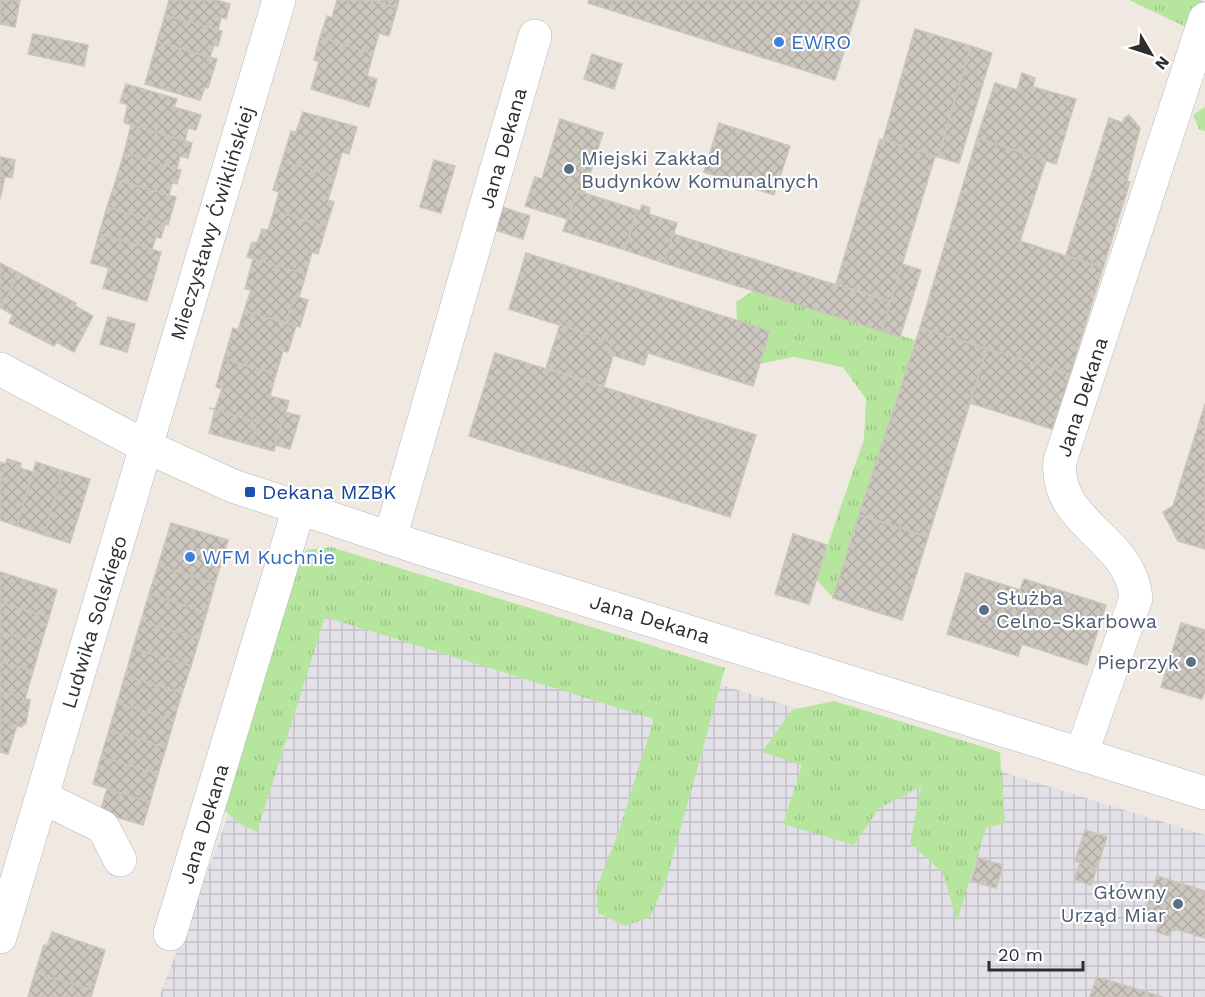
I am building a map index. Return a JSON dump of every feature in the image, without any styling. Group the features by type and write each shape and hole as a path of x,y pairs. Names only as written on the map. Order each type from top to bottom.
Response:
{"street":[{"name":"Mieczysławy Ćwiklińskiej","path":"145,446 279,0"},
{"name":"Jana Dekana","path":"1081,755 1136,598 1135,582 1128,567 1071,506 1063,493 1059,477 1060,461 1205,19"},
{"name":"Jana Dekana","path":"390,538 535,36"},
{"name":"Jana Dekana","path":"0,369 145,446 233,486 390,538 1205,793"},
{"name":"Ludwika Solskiego","path":"0,937 145,446"},
{"name":"Jana Dekana","path":"170,934 299,508"},
{"path":"42,797 103,827 120,860"}],"shaded area":[{"path":"312,558 1205,835 1205,997 159,997 219,842"}],"green space":[{"path":"1129,0 1200,0 1205,2 1205,36"},
{"path":"1205,107 1205,131 1199,129 1193,115"},
{"path":"753,291 915,340 833,598 816,579 864,439 866,399 843,367 794,357 760,364 770,331 737,321 736,302"},
{"path":"331,547 725,668 667,878 650,917 625,926 598,913 596,889 619,831 654,719 325,617 257,832 240,824 225,811 286,599 306,550"},
{"path":"834,701 1000,752 1005,823 986,828 957,921 943,873 910,843 921,787 879,808 854,845 783,824 802,765 762,752 792,710"}],"building":[{"path":"0,0 20,0 15,27 0,24"},
{"path":"169,0 216,0 230,4 226,19 221,17 218,30 165,15"},
{"path":"337,0 371,0 397,8 389,36 379,33 373,54 320,37 327,16 332,18"},
{"path":"371,0 399,0 397,8"},
{"name":"EWRO","path":"589,0 860,0 835,80 588,3"},
{"path":"165,15 222,31 218,46 214,45 210,57 157,42"},
{"path":"915,29 971,46 938,157 883,140"},
{"path":"33,34 88,45 84,66 28,54"},
{"path":"320,37 373,54 367,76 377,79 369,107 311,89 319,62 314,60"},
{"path":"157,42 217,59 208,88 205,87 200,100 145,84"},
{"path":"971,46 992,53 959,163 938,157"},
{"path":"592,54 622,64 614,89 584,79"},
{"path":"1022,73 1035,78 1033,87 1076,99 1056,164 977,138 995,83 1017,90"},
{"path":"126,84 177,99 174,107 201,115 196,130 188,128 185,141 125,123 128,105 120,102"},
{"path":"303,112 357,127 349,154 342,152 335,177 282,161 291,131 296,132"},
{"path":"1129,115 1140,128 1127,181 1130,182 1103,268 1066,255 1109,118 1123,123 1124,118"},
{"path":"560,119 603,133 584,193 578,191 567,219 525,206 535,177 542,179"},
{"path":"719,123 790,146 774,195 704,172"},
{"path":"131,125 192,143 188,158 180,156 177,169 124,153"},
{"path":"977,138 1046,160 1020,241 1103,268 1070,374 920,328"},
{"path":"880,139 935,156 891,301 836,284"},
{"path":"124,153 181,170 177,184 172,183 169,195 116,180"},
{"path":"0,157 15,160 12,178 0,176"},
{"path":"434,160 455,166 441,213 420,207"},
{"path":"282,161 335,177 328,200 334,202 326,227 274,211 279,192 273,190"},
{"path":"0,176 5,177 0,199"},
{"path":"116,180 176,197 168,225 107,207"},
{"path":"578,191 637,210 625,250 563,231"},
{"path":"642,205 650,208 649,214 677,223 664,263 625,250 637,210 640,211"},
{"path":"107,207 165,224 161,238 156,237 152,249 99,234"},
{"path":"502,207 530,216 523,239 495,230"},
{"path":"274,211 326,227 318,254 312,252 306,274 247,257 252,242 257,243 262,229 268,230"},
{"path":"99,234 161,252 147,301 103,288 109,268 91,263"},
{"path":"673,234 891,302 882,331 664,263"},
{"path":"526,253 770,331 753,386 648,353 644,365 608,354 612,342 509,309"},
{"path":"253,259 306,274 299,297 294,296 286,323 244,311 251,290 245,289"},
{"path":"0,263 19,273 1,308 0,308"},
{"path":"902,264 921,270 900,337 882,331"},
{"path":"19,273 76,303 75,306 93,316 74,352 56,342 54,346 9,323 13,315 1,308"},
{"path":"294,296 308,300 300,327 286,323"},
{"path":"244,311 296,326 288,352 283,351 276,374 224,359 233,328 238,330"},
{"path":"108,317 135,324 127,352 100,344"},
{"path":"560,325 612,342 608,354 613,356 604,386 546,368"},
{"path":"920,328 987,349 928,537 859,515"},
{"path":"987,349 1070,374 1052,429 970,403"},
{"path":"495,353 756,435 730,517 469,436"},
{"path":"224,359 276,374 270,396 289,401 274,451 251,445 257,422 209,408 215,409 222,389 216,387"},
{"path":"1205,404 1205,549 1178,541 1163,512 1173,506"},
{"path":"215,410 257,422 251,445 209,433"},
{"path":"285,412 300,416 290,449 275,445"},
{"path":"7,459 21,463 20,468 33,472 17,526 0,520 0,484"},
{"path":"0,462 6,464 0,484"},
{"path":"36,462 63,471 44,535 17,526"},
{"path":"63,471 90,479 70,543 44,535"},
{"path":"859,515 928,537 902,620 833,598"},
{"path":"171,523 228,540 215,583 158,566"},
{"path":"793,534 827,545 809,604 775,594"},
{"path":"158,566 215,583 207,612 149,594"},
{"path":"0,572 57,590 49,617 0,603"},
{"path":"966,573 1020,590 1024,579 1106,605 1087,665 1022,644 1018,656 947,634"},
{"path":"149,594 207,612 199,639 141,621"},
{"path":"0,603 49,617 41,644 0,632"},
{"path":"141,621 199,639 191,666 133,648"},
{"path":"1181,623 1205,630 1205,691 1202,699 1161,687"},
{"path":"0,632 41,644 33,671 0,662"},
{"path":"133,648 191,666 182,693 125,676"},
{"path":"0,662 33,671 25,699 0,691"},
{"path":"125,676 182,693 174,720 117,703"},
{"path":"0,691 30,700 26,723 21,727 0,720"},
{"path":"117,703 174,720 166,748 109,730"},
{"path":"0,720 17,725 8,754 0,752"},
{"path":"109,730 166,748 158,774 101,757"},
{"path":"101,757 158,774 150,802 93,784"},
{"path":"107,789 150,802 143,825 100,812"},
{"path":"1085,830 1107,837 1097,868 1075,861"},
{"path":"978,858 1003,865 996,888 971,881"},
{"path":"1080,863 1097,868 1091,885 1074,880"},
{"path":"1157,876 1205,891 1205,938 1172,928 1170,936 1156,932 1158,924 1143,919"},
{"path":"52,932 105,950 93,990 35,973 44,945 47,946"},
{"path":"35,973 93,990 91,997 28,997"},
{"path":"1097,977 1163,997 1090,997"}],"place":[{"name":"EWRO","path":"779,42"},
{"name":"Miejski Zakład Budynków Komunalnych","path":"569,169"},
{"name":"Dekana MZBK","path":"250,492"},
{"name":"WFM Kuchnie","path":"190,557"},
{"name":"Służba Celno-Skarbowa","path":"984,610"},
{"name":"Pieprzyk","path":"1191,662"},
{"name":"Główny Urząd Miar","path":"1178,904"}]}
